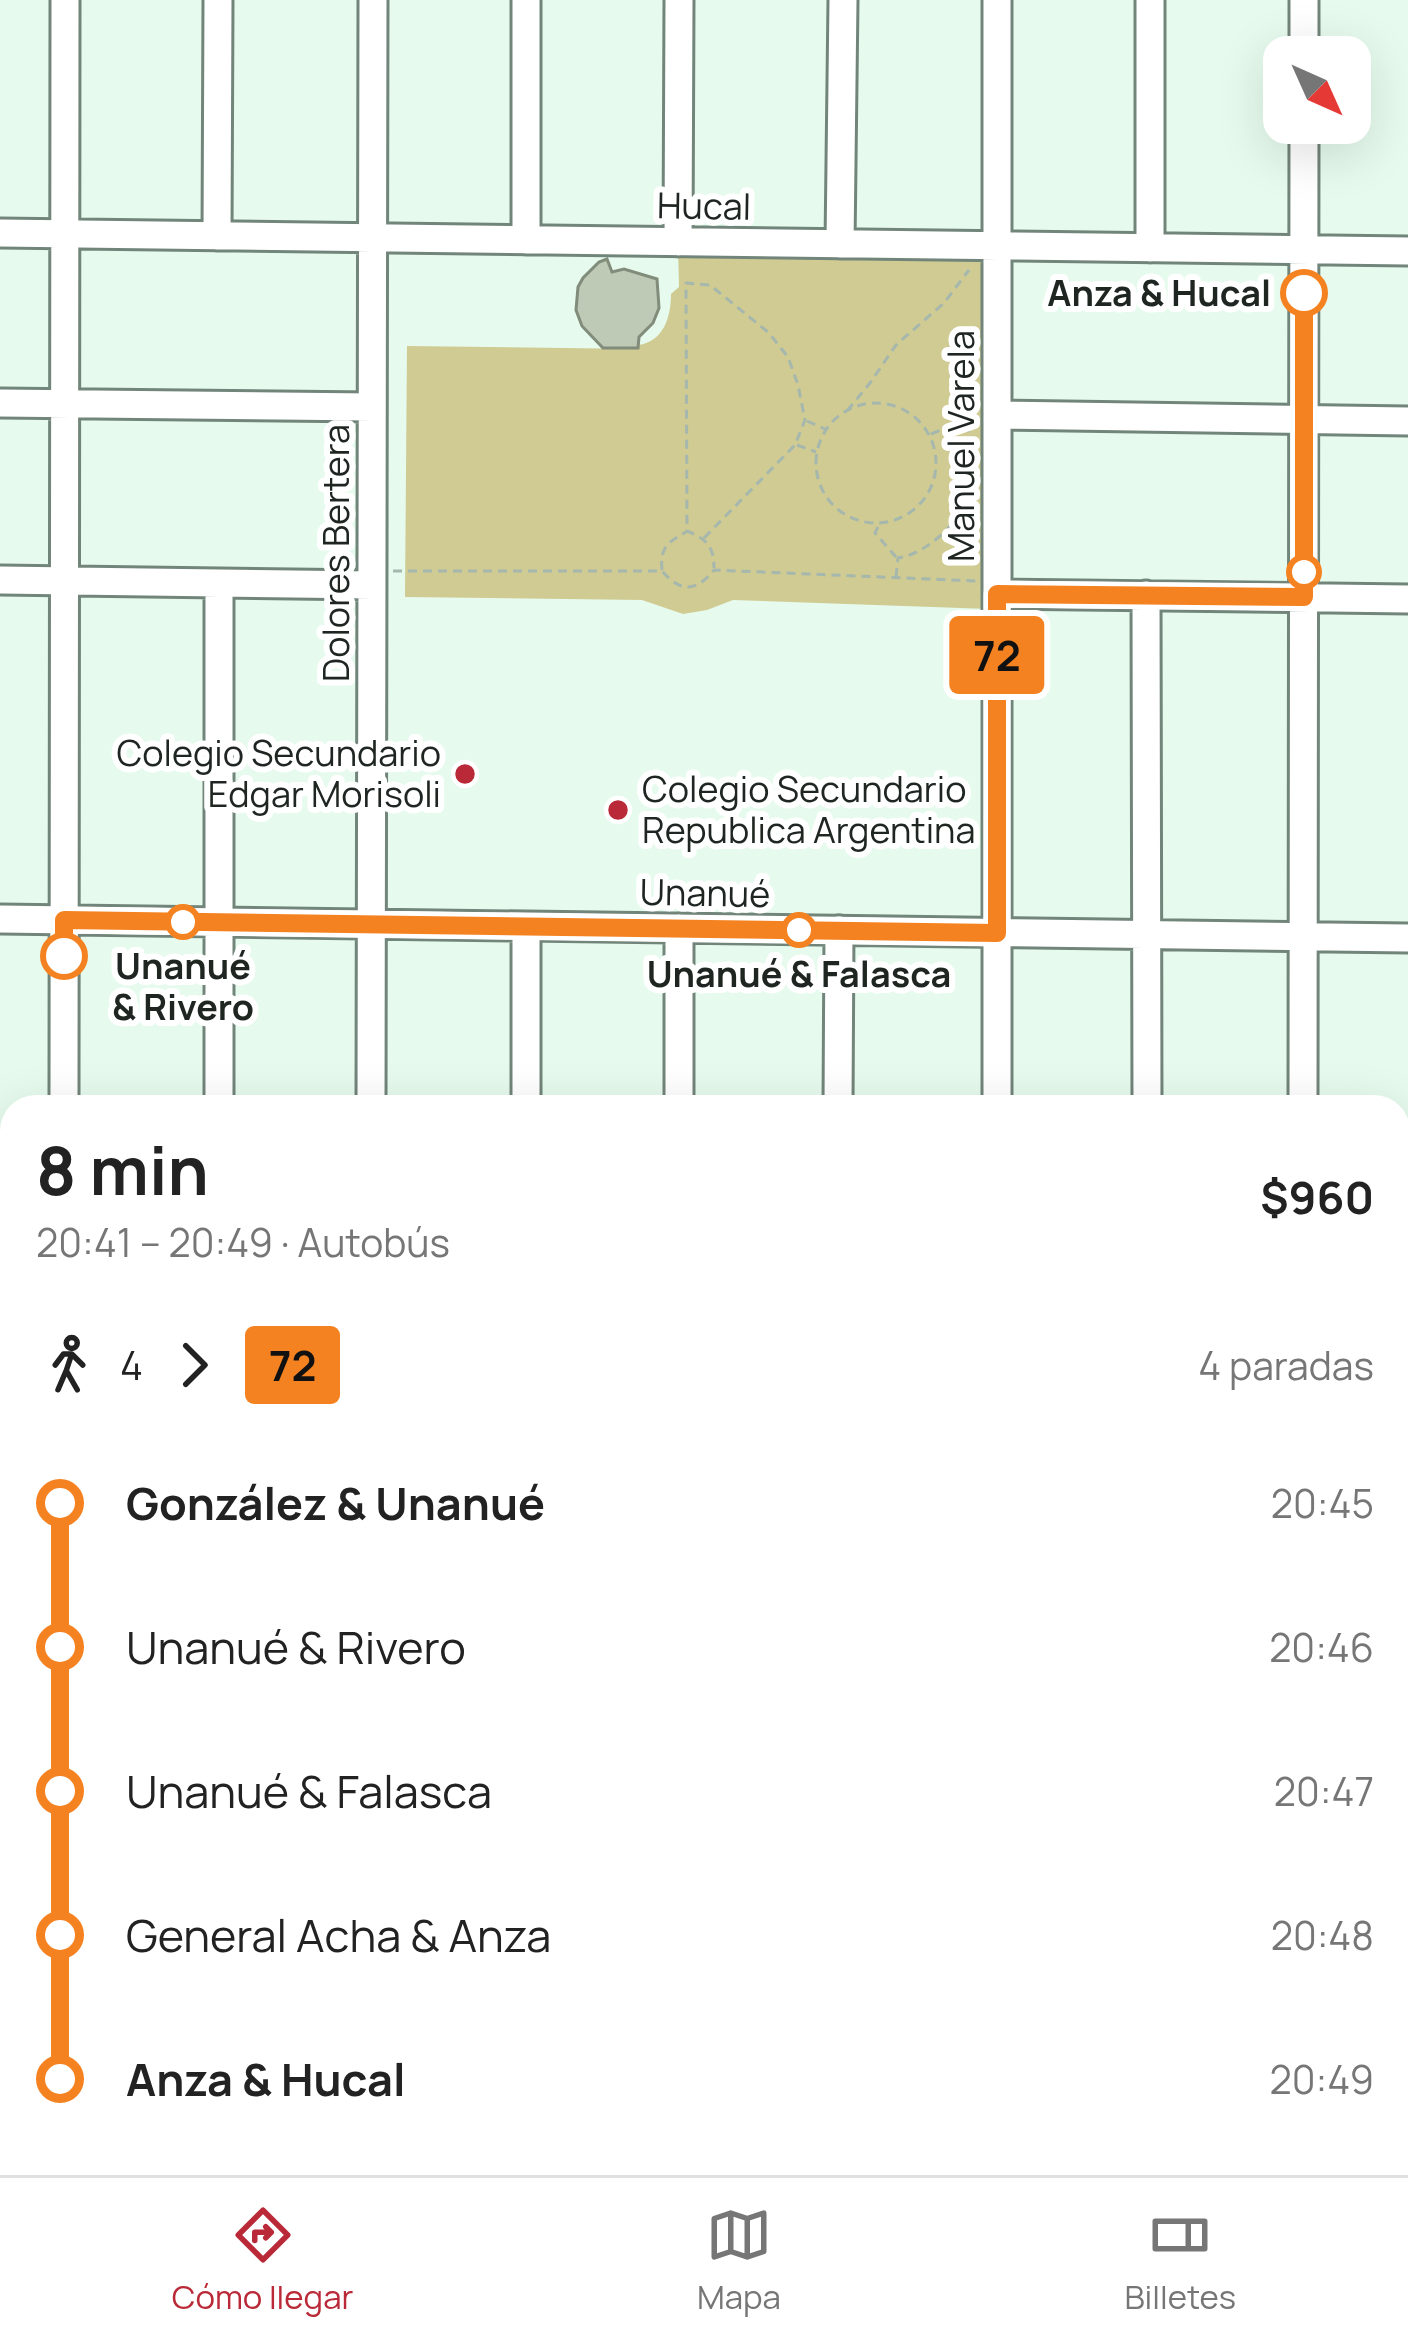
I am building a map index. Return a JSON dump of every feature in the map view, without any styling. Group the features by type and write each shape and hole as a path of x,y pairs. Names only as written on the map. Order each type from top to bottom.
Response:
{"street":[{"path":"64,1095 65,0"},
{"path":"217,236 218,0"},
{"name":"Dolores Bertera","path":"371,1095 373,0"},
{"path":"526,0 526,240"},
{"path":"678,242 680,0"},
{"path":"840,244 843,0"},
{"name":"Manuel Varela","path":"997,0 997,416 987,587 997,1095"},
{"path":"1150,0 1150,248"},
{"path":"1304,0 1304,36"},
{"path":"1304,144 1304,1095"},
{"name":"Hucal","path":"0,233 1408,251"},
{"path":"0,403 372,407"},
{"path":"997,416 1408,421"},
{"path":"0,580 219,583 372,578"},
{"path":"218,1095 219,583"},
{"path":"987,587 1146,596 1408,599"},
{"path":"1146,596 1147,1095"},
{"name":"Unanué","path":"0,919 1408,938"},
{"path":"526,926 526,1095"},
{"path":"679,928 679,1095"},
{"path":"838,1095 839,931"}],"path":[{"path":"896,578 898,558 875,533 832,502 817,480 816,452 826,429 858,399 896,344 944,303 958,282"},
{"path":"687,531 686,283 710,285 769,333 788,357 805,421 795,445 704,538"},
{"path":"856,521 899,520 917,506 934,485 935,458 929,434 913,414 892,403 858,399"},
{"path":"846,412 867,402"},
{"path":"898,558 924,549 956,522 968,500 968,419 929,434"},
{"path":"805,421 826,429"},
{"path":"795,445 816,452"},
{"path":"875,533 880,524"},
{"path":"687,531 704,538 714,551 715,570 703,583 686,588 673,584 662,571 661,555 670,541 687,531"},
{"path":"715,570 987,587"},
{"path":"372,578 662,571"}],"shaded area":[{"path":"678,245 991,248 989,609 733,600 683,614 642,600 405,597 407,346 638,349 660,333 667,319 671,294 679,287"}],"building":[{"path":"607,259 612,272 624,269 657,279 659,308 639,337 638,348 603,348 582,326 576,310 583,278"}],"bus line":[{"name":"72","path":"64,956 64,920 997,933 997,594 1304,597 1304,293"}],"place":[{"name":"Anza & Hucal","path":"1304,293"},
{"name":"Colegio Secundario Edgar Morisoli","path":"465,774"},
{"name":"Colegio Secundario Republica Argentina","path":"618,810"},
{"name":"Unanué & Rivero","path":"183,922"},
{"name":"Unanué & Falasca","path":"799,930"}]}
